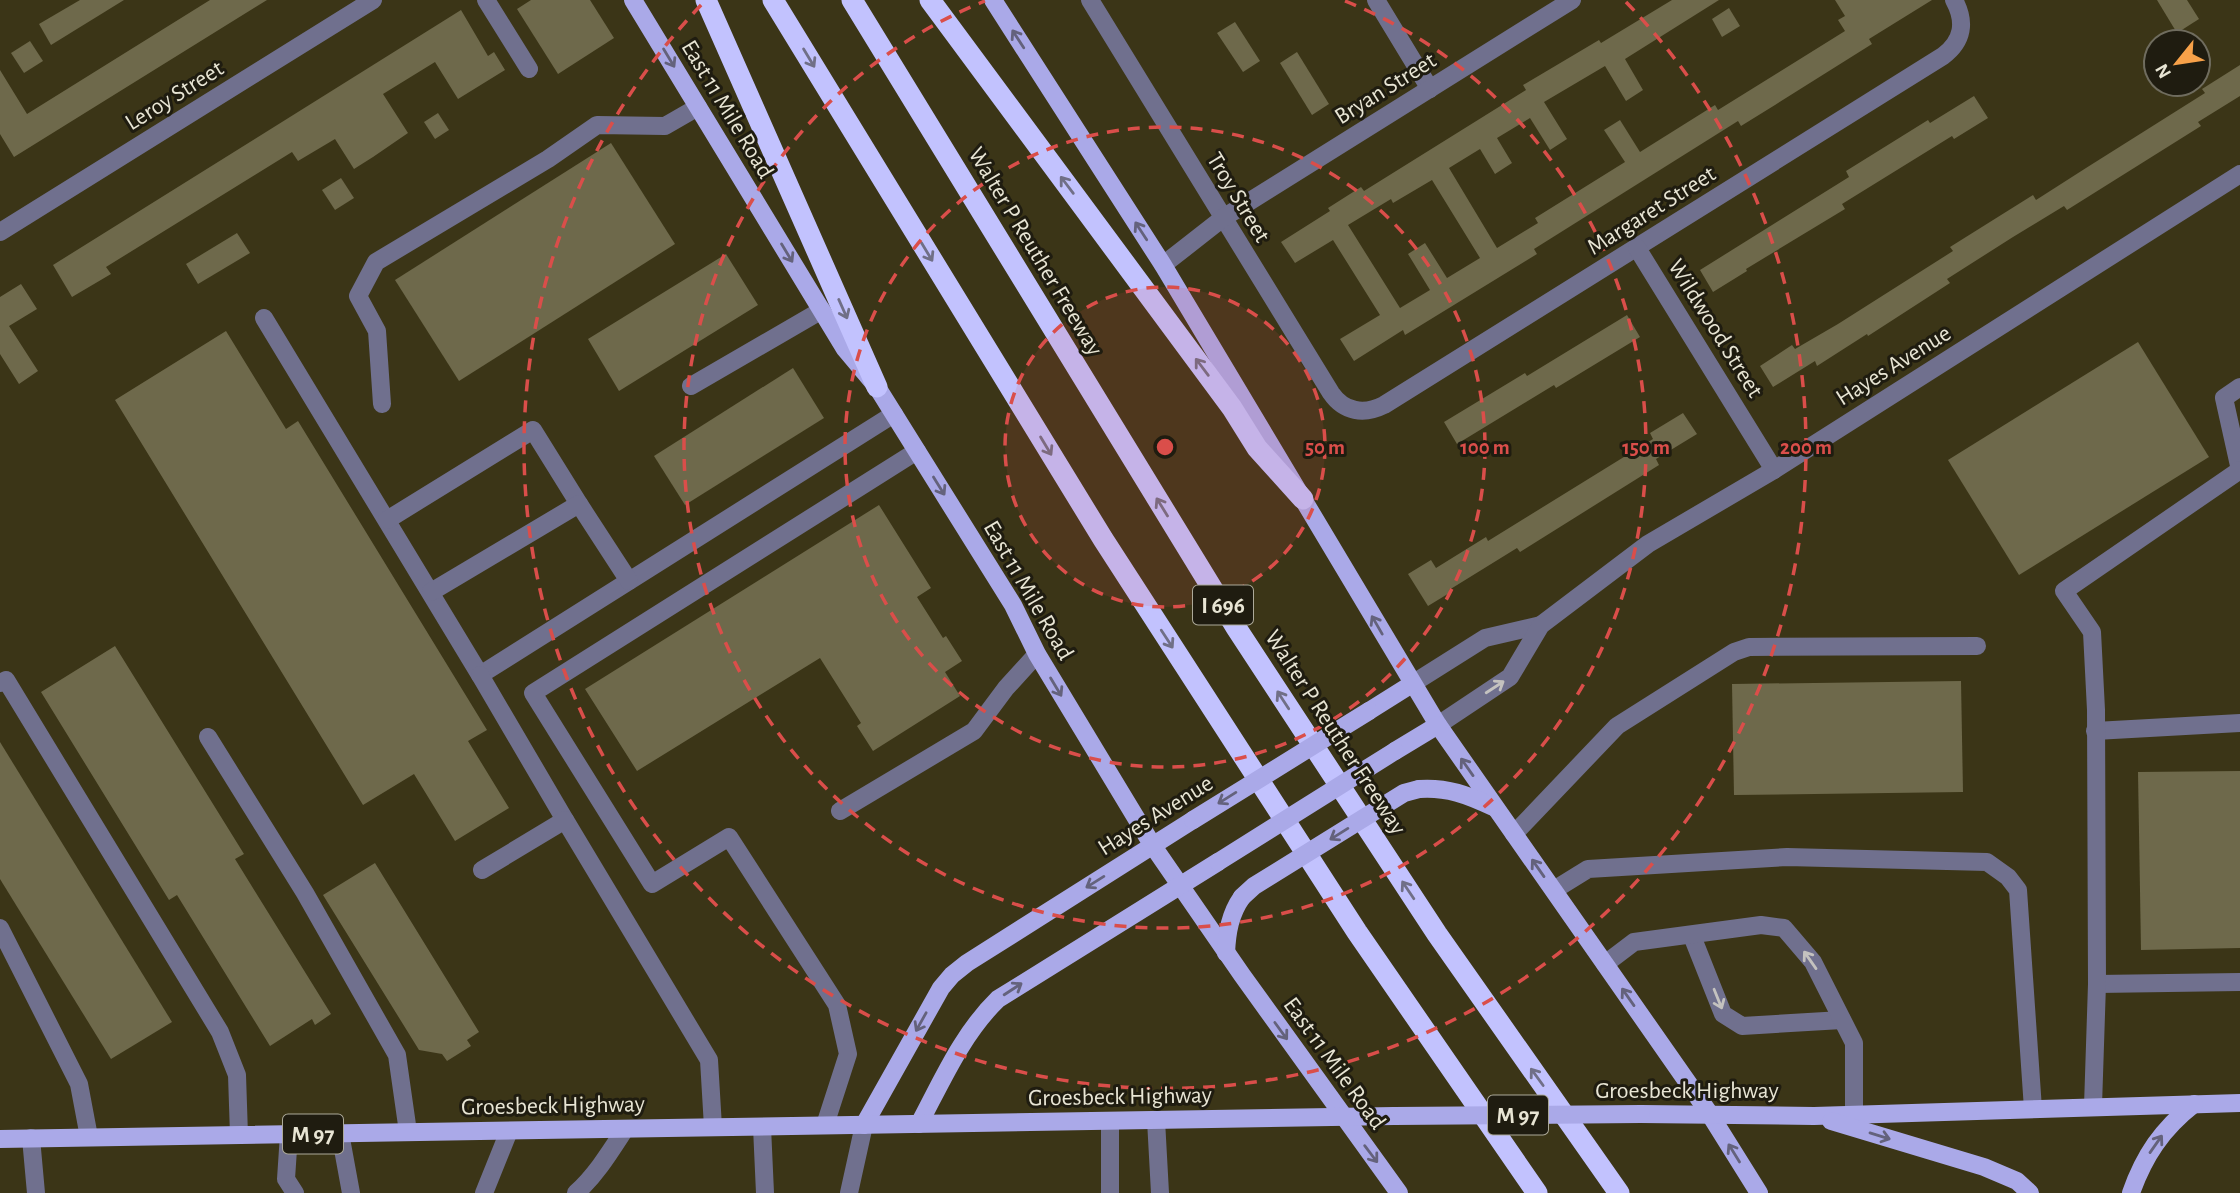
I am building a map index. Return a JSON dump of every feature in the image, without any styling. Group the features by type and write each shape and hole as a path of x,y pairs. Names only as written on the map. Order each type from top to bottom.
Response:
{"highway":[{"path":"706,0 877,387"},
{"name":"I 696","path":"773,0 1103,539 1357,933 1537,1193"},
{"name":"Walter P Reuther Freeway","path":"852,0 1294,718 1437,934 1619,1193"},
{"path":"930,0 1232,408 1257,448 1303,499"}],"main road":[{"name":"East 11 Mile Road","path":"633,0 845,349 877,387 1013,605 1037,654 1153,846 1226,953 1399,1193"},
{"path":"993,0 1163,265 1438,725 1709,1113 1759,1193"},
{"name":"Hayes Avenue","path":"864,1125 932,1003 951,975 1412,684"},
{"name":"Hayes Avenue","path":"919,1124 968,1033 981,1015 998,999 1438,725"},
{"path":"1226,953 1234,907 1254,886 1404,793 1435,788 1453,790 1496,809"},
{"name":"Groesbeck Highway","path":"0,1139 1342,1116 1709,1113 1814,1115 2240,1102"},
{"path":"2131,1193 2141,1164 2155,1144 2178,1117 2194,1104"},
{"path":"1814,1115 1984,1167 2017,1181 2030,1193"}],"street":[{"name":"Leroy Street","path":"0,232 373,0"},
{"path":"486,0 529,69"},
{"name":"Troy Street","path":"1090,0 1336,401 1354,410"},
{"path":"1376,0 1430,89"},
{"name":"Bryan Street","path":"1163,265 1223,218 1572,0"},
{"name":"Margaret Street","path":"1354,410 1365,412 1384,405 1943,56 1959,39 1961,30 1960,12 1954,0"},
{"path":"382,404 377,331 358,296 376,262 548,159 597,124 665,127 698,107"},
{"name":"Hayes Avenue","path":"1438,725 1510,677 1541,625 1648,544 1774,470 2240,174"},
{"name":"Wildwood Street","path":"1637,248 1774,470"},
{"path":"691,386 821,310"},
{"path":"264,318 431,592 709,1060 713,1127"},
{"path":"2093,1106 2097,984 2092,632 2064,591 2240,470 2224,398 2240,387"},
{"path":"480,675 894,414"},
{"path":"387,520 533,430 629,581"},
{"path":"825,1125 848,1054 837,1005 729,837 652,884 533,694 917,451"},
{"path":"431,592 579,504"},
{"name":"Hayes Avenue","path":"1412,684 1485,638 1541,625"},
{"path":"1514,834 1616,726 1734,652 1749,647 1977,646"},
{"path":"840,811 974,731 1006,688 1037,654"},
{"path":"0,684 6,680 220,1032 237,1076 239,1135"},
{"path":"2095,731 2240,723"},
{"path":"208,737 312,904 397,1055 408,1132"},
{"path":"482,870 565,820"},
{"path":"1554,890 1588,869 1787,857 1987,862 2008,877 2018,890 2033,1109"},
{"path":"1605,964 1634,942 1760,926 1784,928 1813,962 1854,1043 1854,1114"},
{"path":"0,928 79,1084 89,1137"},
{"path":"1692,936 1723,1014 1742,1026 1842,1020"},
{"path":"2097,984 2240,982"},
{"path":"1156,1120 1160,1193"},
{"path":"1110,1121 1110,1193"},
{"path":"849,1193 864,1125"},
{"path":"762,1127 765,1193"},
{"path":"576,1193 587,1183 625,1129"},
{"path":"484,1193 509,1131"},
{"path":"340,1133 351,1193"},
{"path":"289,1134 286,1179 295,1193"},
{"path":"31,1138 36,1193"}],"building":[{"path":"80,0 124,0 51,45 39,24"},
{"path":"210,0 267,0 14,157 0,134 0,70 27,114"},
{"path":"531,0 590,0 614,38 558,74 517,9"},
{"path":"1672,0 1719,0 1625,59 1643,90 1626,101 1605,66 1544,102 1567,139 1550,150 1530,118 1497,138 1512,163 1495,174 1480,149 1449,168 1497,248 1538,223 1535,218 1625,162 1604,130 1620,120 1640,152 1715,105 1718,110 1845,31 1838,20 1845,16 1835,0 1932,0 1869,39 1872,44 1775,105 1741,126 1738,121 1534,249 1537,254 1405,335 1403,330 1354,361 1340,339 1380,315 1333,240 1295,263 1281,242 1330,211 1328,208 1361,187 1364,191 1526,90 1523,85 1599,40 1601,43","holes":["1432,180 1480,258 1447,278 1425,243 1408,254 1430,290 1400,308 1348,225 1391,199 1393,203"]},
{"path":"2157,0 2187,0 2199,19 2185,28 2174,28"},
{"path":"1729,8 1740,26 1722,37 1712,19"},
{"path":"461,10 488,56 494,52 505,70 458,99 435,62 383,94 408,133 373,157 354,169 335,139 298,161 292,152 106,267 111,274 72,297 53,265"},
{"path":"1235,22 1260,61 1243,72 1217,33"},
{"path":"30,41 43,61 24,73 11,53"},
{"path":"1297,52 1329,104 1312,115 1280,63"},
{"path":"2240,65 2240,96 2198,122 2201,126 2067,210 2064,206 2013,237 1947,279 1950,283 1868,336 1867,334 1817,366 1815,361 1773,387 1760,366 1792,345 1795,349 1838,324 1953,251 1950,247 2033,195 2036,200 2197,98 2212,98 2212,83"},
{"path":"1974,96 1988,118 1954,139 1952,136 1842,204 1845,209 1713,292 1700,270 1849,177 1846,171 1928,120 1930,123"},
{"path":"438,113 449,130 435,139 424,122"},
{"path":"611,143 675,244 459,381 395,280"},
{"path":"341,178 354,198 335,210 322,190"},
{"path":"237,233 250,253 198,284 186,264"},
{"path":"726,254 758,305 619,391 588,339"},
{"path":"21,284 37,309 9,326 38,371 19,384 0,354 0,297"},
{"path":"1627,315 1640,337 1457,444 1444,422 1525,373 1527,376"},
{"path":"226,331 286,429 298,421 487,730 468,741 509,808 455,841 414,774 363,805 115,400"},
{"path":"2138,342 2209,457 2019,575 1948,460"},
{"path":"793,368 824,418 685,505 654,456"},
{"path":"1683,413 1697,434 1656,459 1659,465 1520,552 1517,548 1428,606 1408,574 1431,560 1436,568 1486,537 1488,541 1653,439 1650,433"},
{"path":"879,505 931,588 917,597 943,638 946,636 962,661 945,672 960,696 873,751 857,726 861,723 820,658 637,771 585,689"},
{"path":"115,646 244,854 235,859 331,1014 315,1025 312,1019 270,1046 177,895 169,900 41,692"},
{"path":"1961,681 1963,792 1734,795 1732,684"},
{"path":"0,742 172,1022 111,1059 0,879"},
{"path":"2240,771 2240,948 2141,950 2138,772"},
{"path":"375,863 479,1032 467,1040 471,1046 447,1061 442,1054 419,1050 323,895"}]}
